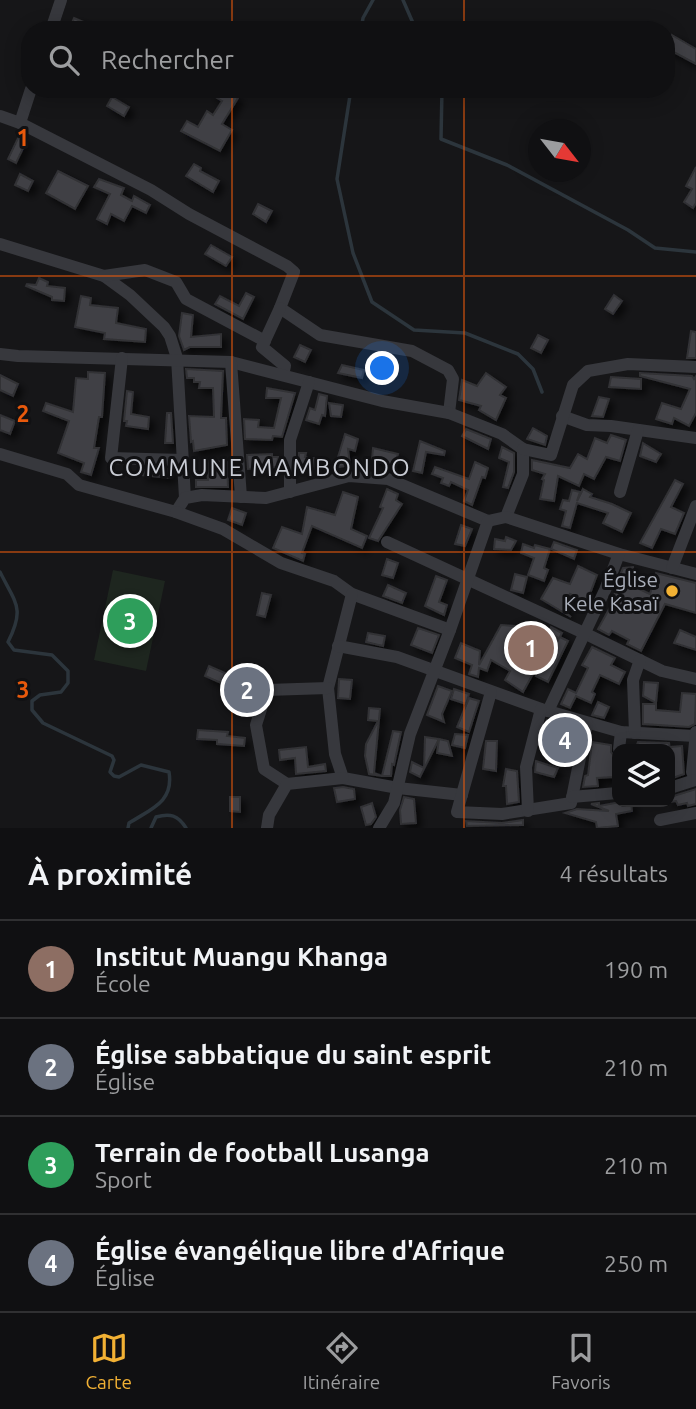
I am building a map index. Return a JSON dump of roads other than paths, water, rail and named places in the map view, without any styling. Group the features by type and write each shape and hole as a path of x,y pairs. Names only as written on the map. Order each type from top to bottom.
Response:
{"street":[{"path":"54,21 61,0"},
{"path":"20,123 28,98"},
{"path":"0,116 20,123 151,190 294,272 262,347 285,366 283,375"},
{"path":"0,244 104,276 130,295 170,336 177,358 185,498 176,512"},
{"path":"104,276 145,270 176,282 186,299 265,341"},
{"path":"280,308 320,335 412,351 449,370 453,379 449,412"},
{"path":"0,354 177,358 231,362 382,401 449,412 502,434 523,449 551,455 573,386 587,371 628,364 696,367"},
{"path":"122,358 111,458 183,460"},
{"path":"231,362 241,497"},
{"path":"289,492 290,440 309,382"},
{"path":"562,416 587,425 696,438"},
{"path":"620,492 638,430"},
{"path":"506,517 523,474 523,449"},
{"path":"0,454 67,474 79,485 176,512 223,529 281,563 334,580 352,594 450,630"},
{"path":"185,498 202,495 266,498 349,476 388,480 488,521 506,517 620,554 696,574"},
{"path":"672,568 696,506"},
{"path":"379,828 394,803 410,734 488,521"},
{"path":"387,542 662,671 696,679"},
{"path":"528,811 526,767 545,710 620,554"},
{"path":"343,778 335,754 328,688 352,594"},
{"path":"338,646 397,657 491,692 621,732 696,734 692,772 696,780 675,786"},
{"path":"635,733 633,680 640,660"},
{"path":"328,688 267,690 256,725 264,769 287,784 343,778 398,788 462,794"},
{"path":"491,692 457,812 502,814 571,803 587,723"},
{"path":"620,744 621,732"},
{"path":"267,828 269,815 287,784"},
{"path":"572,797 612,793"},
{"path":"660,820 696,814"}],"waterway":[{"path":"362,21 373,0"},
{"path":"403,0 412,21"},
{"path":"350,98 337,179 353,253 372,302 414,330 465,333 518,354 533,369 542,392"},
{"path":"442,98 441,139 507,165 628,230 655,248 696,252"},
{"path":"0,572 14,599 17,613 8,642 14,650 52,655 68,671 68,683 61,692 40,695 32,701 32,710 43,723 112,756 114,760 110,772 114,776 119,777 141,765 169,772 170,782 164,798 153,809 129,823 128,828"},
{"path":"151,828 156,817 165,815 177,818 186,828"}],"place":[{"name":"Église Kele Kasaï","path":"672,591"},
{"name":"Terrain de football Lusanga","path":"130,621"},
{"name":"Institut Muangu Khanga","path":"531,648"},
{"name":"Église sabbatique du saint esprit","path":"247,690"},
{"name":"Église évangélique libre d'Afrique","path":"565,740"}],"district":[{"name":"COMMUNE MAMBONDO","path":"260,467"}]}
